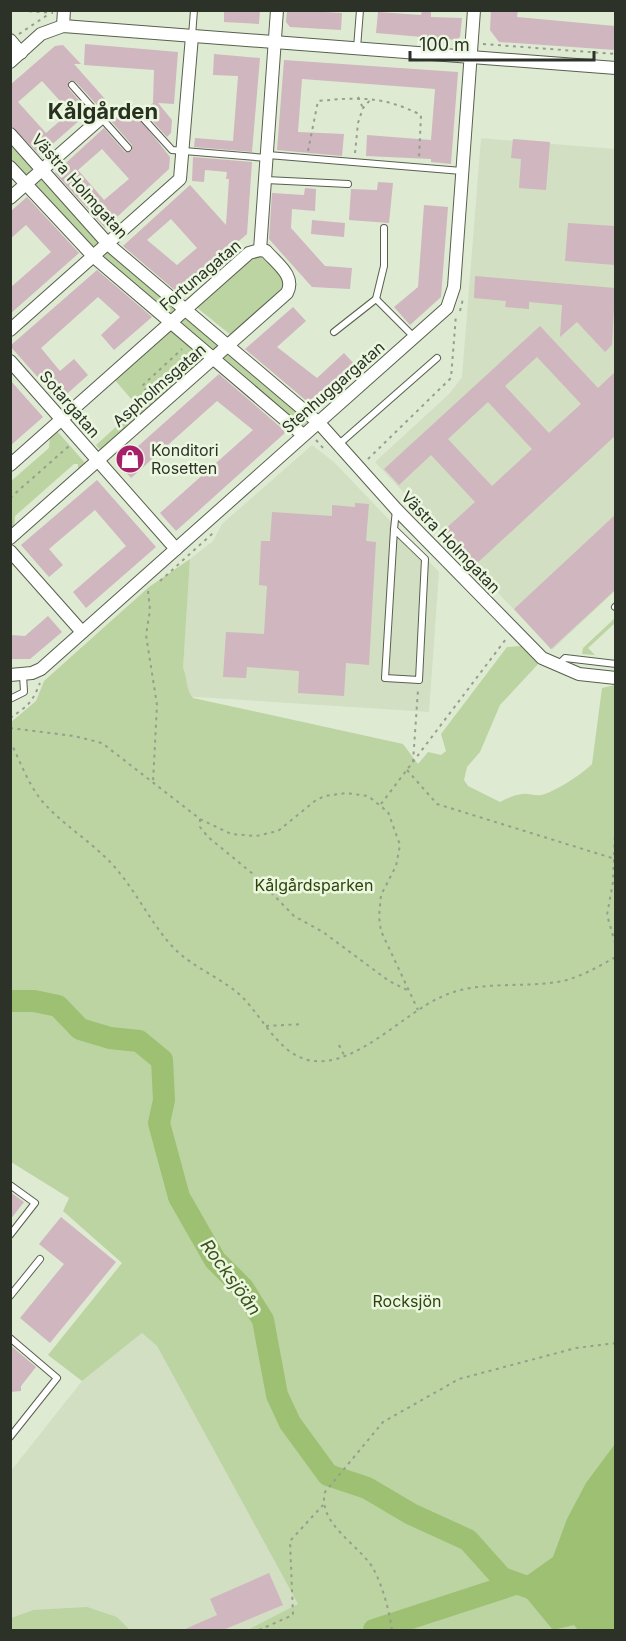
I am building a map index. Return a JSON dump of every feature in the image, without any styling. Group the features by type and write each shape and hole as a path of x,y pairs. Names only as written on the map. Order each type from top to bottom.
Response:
{"street":[{"path":"63,26 64,10"},
{"name":"Fortunagatan","path":"10,465 249,253 260,250 278,10"},
{"name":"Stenhuggargatan","path":"17,675 41,669 303,435 322,427 451,302 474,10"},
{"path":"10,62 41,34 63,26 615,68"},
{"path":"10,330 176,184 181,173 192,36"},
{"path":"10,40 21,52"},
{"path":"10,198 101,118"},
{"name":"Västra Holmgatan","path":"10,134 109,244 187,308 322,427 396,509 513,630 542,658 560,667"},
{"path":"10,167 94,257 303,435"},
{"name":"Aspholmsgatan","path":"10,538 229,345 290,288 289,277 266,252 260,250"},
{"name":"Sotargatan","path":"10,361 176,549"},
{"path":"10,551 82,632"},
{"path":"560,667 579,674 615,678"}],"lane":[{"path":"192,36 194,10"},
{"path":"357,48 360,10"},
{"path":"72,85 128,148"},
{"path":"143,118 172,150 183,152 462,171"},
{"path":"266,180 348,184"},
{"path":"334,332 376,299 384,266 384,228"},
{"path":"376,299 414,338"},
{"path":"338,445 437,358"},
{"path":"394,529 425,560 419,680 385,678 394,529 396,509"},
{"path":"560,667 565,658 615,664"},
{"path":"10,699 24,692 17,675"},
{"path":"10,1185 35,1203 10,1235"},
{"path":"10,1296 40,1259"},
{"path":"10,1338 57,1378 10,1437"}],"path":[{"path":"358,97 363,108"},
{"path":"309,138 318,101 358,97 399,104 421,115 418,167"},
{"path":"355,162 358,123 363,108 372,98"},
{"path":"358,468 451,378 456,315"},
{"path":"148,402 148,393 142,386 192,341"},
{"path":"10,498 78,438"},
{"path":"147,585 150,610 146,635 157,705 153,782"},
{"path":"381,804 513,630"},
{"path":"413,762 419,680"},
{"path":"10,728 74,736 102,743 200,819 220,831 256,836 278,831 316,800 336,793 357,793 381,804 394,822 400,855 381,895 379,917 389,951 418,1010"},
{"path":"10,741 40,800 124,878 171,945 192,965 233,989 287,1048 305,1059 325,1060 344,1055 393,1028 418,1010 458,990 558,982 578,976 615,957"},
{"path":"407,770 437,804 612,858"},
{"path":"615,807 613,882 607,915 615,946"},
{"path":"200,819 200,827 208,837 253,874 294,915 323,932 389,981 409,991"},
{"path":"266,1026 303,1024"},
{"path":"339,1045 344,1055"},
{"path":"392,1630 389,1609 372,1568 328,1516 323,1505 325,1492 383,1422 459,1379 576,1348 615,1344"},
{"path":"259,1630 293,1616 290,1540 323,1505"}],"shaded area":[{"path":"481,138 615,149 615,591 552,650 375,462 449,394 462,377"},
{"path":"312,445 334,462 439,572 429,712 181,696 190,559 213,541 222,524"},
{"path":"142,1333 157,1346 298,1604 247,1630 130,1630 117,1617 33,1610 11,1618 10,1472 82,1381"},
{"path":"615,1444 615,1630 578,1630 574,1625 553,1630 515,1584 553,1557 567,1519 586,1483"}],"green space":[{"path":"10,141 104,245 311,419 302,427 96,253 11,158"},
{"path":"250,257 266,259 275,267 282,277 285,288 232,336 195,306"},
{"path":"169,330 206,360 101,451 96,445 138,407 114,379"},
{"path":"56,430 86,464 78,474 78,464 74,464 15,516 14,530 11,533 10,482 49,448 50,435"},
{"path":"190,559 183,668 193,698 403,744 418,764 428,752 441,755 446,751 441,734 507,647 521,646 540,662 500,705 480,752 467,767 464,780 468,786 500,802 519,795 538,795 553,791 592,764 602,688 615,685 615,1630 247,1630 298,1604 157,1346 142,1333 82,1381 48,1355 122,1263 63,1211 69,1198 11,1162 10,723 36,701 44,681 149,587"},
{"path":"615,618 615,623 588,648 595,655 582,654 583,648"},
{"path":"87,1607 117,1617 130,1630 11,1630 11,1618 33,1610"}],"building":[{"path":"224,10 260,10 259,24 224,22"},
{"path":"287,10 342,13 341,30 290,27 286,22"},
{"path":"422,10 431,10 431,17 462,18 460,37 457,40 376,33 378,12 421,15"},
{"path":"491,10 518,10 517,17 615,26 615,50 499,42 490,30"},
{"path":"85,44 178,52 174,104 158,103 172,120 171,133 167,137 145,113 138,117 170,157 169,169 105,228 55,173 104,128 125,152 132,151 132,145 111,121 119,115 116,112 129,101 140,113 153,103 154,70 84,65","holes":["102,149 129,179 104,200 78,170"]},
{"path":"63,45 81,64 74,64 105,99 97,105 76,82 69,81 68,88 89,112 40,155 10,125 10,85 55,46","holes":["42,81 70,112 46,133 18,102"]},
{"path":"214,54 260,58 252,152 194,147 195,138 233,141 238,76 213,75"},
{"path":"284,60 458,72 451,164 431,162 431,159 366,156 367,135 431,140 435,89 302,79 298,132 344,134 342,156 277,150"},
{"path":"513,139 550,142 546,190 519,188 521,159 511,158"},
{"path":"193,157 252,162 247,234 178,293 123,246 190,185 226,225 229,179 226,179 227,172 205,170 204,182 192,181","holes":["171,219 197,248 177,265 147,240"]},
{"path":"378,182 393,183 389,223 349,220 351,189 377,190"},
{"path":"305,188 316,189 315,211 292,209 291,228 325,266 352,268 350,289 312,287 269,239 272,193 304,195"},
{"path":"27,197 79,253 10,314 10,288 51,252 26,225 10,239 10,212"},
{"path":"424,205 448,207 441,297 410,325 394,307 418,287"},
{"path":"312,220 345,223 344,237 311,234"},
{"path":"568,223 615,226 615,265 565,261"},
{"path":"97,270 152,317 114,350 101,335 120,317 98,297 41,348 60,371 74,359 88,375 59,401 10,346"},
{"path":"475,276 615,288 612,345 605,352 577,322 560,337 562,305 529,302 529,309 505,307 506,301 474,298"},
{"path":"293,307 306,321 277,347 317,378 344,353 359,369 316,409 245,349"},
{"path":"540,326 598,388 615,372 615,436 474,566 442,532 475,502 431,455 399,485 384,469","holes":["537,357 581,404 549,433 505,386","488,402 532,449 492,486 448,439"]},
{"path":"219,374 286,432 176,531 160,513 253,430 217,401 131,478 118,464"},
{"path":"10,380 43,417 10,446"},
{"path":"97,480 156,547 86,608 73,592 126,546 95,510 49,549 63,565 49,577 21,545"},
{"path":"355,503 369,504 366,541 376,542 369,665 346,663 344,696 298,693 299,671 247,667 246,678 223,677 226,632 264,634 267,586 259,585 261,541 270,541 272,512 332,516 332,505 355,507"},
{"path":"615,515 615,590 551,649 514,609"},
{"path":"48,616 62,632 30,659 10,659 10,635 25,636"},
{"path":"10,1192 24,1202 10,1220"},
{"path":"61,1217 116,1262 50,1343 20,1318 64,1264 39,1244"},
{"path":"10,1345 36,1367 21,1386 21,1391 10,1392"},
{"path":"269,1573 283,1605 223,1630 183,1630 217,1615 210,1599"}],"waterway":[{"name":"Rocksjöån","path":"10,1001 34,1001 58,1006 80,1029 110,1038 139,1041 162,1060 164,1100 159,1123 179,1197 215,1260 243,1288 263,1320 277,1395 290,1423 328,1475 367,1488 411,1514 468,1540 502,1578 544,1593"},
{"path":"374,1630 515,1584"}],"place":[{"name":"Konditori Rosetten","path":"130,459"}],"district":[{"name":"Kålgården","path":"103,111"}],"park label":[{"name":"Kålgårdsparken","path":"314,885"},
{"name":"Rocksjön","path":"407,1301"}]}
